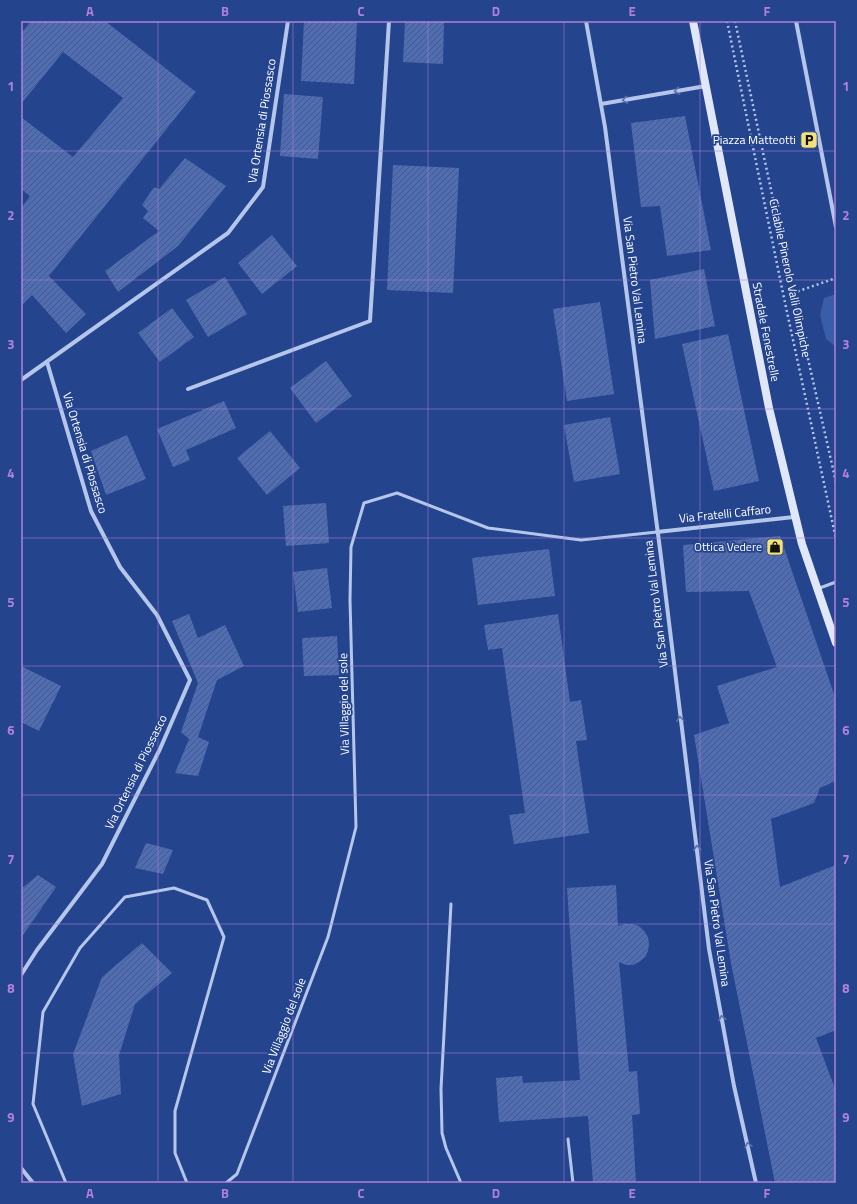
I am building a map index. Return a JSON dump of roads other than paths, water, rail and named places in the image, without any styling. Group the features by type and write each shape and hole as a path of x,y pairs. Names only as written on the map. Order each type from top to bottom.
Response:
{"main road":[{"name":"Stradale Fenestrelle","path":"693,21 769,408 794,517 836,643"}],"street":[{"name":"Via Ortensia di Piossasco","path":"21,975 37,950 102,864 160,749 190,680 157,615 120,567 91,511 47,362 228,233 264,187 288,21"},
{"path":"188,389 370,321 389,21"},
{"name":"Via San Pietro Val Lemina","path":"586,21 601,104 657,532 709,949 734,1086 756,1183"},
{"path":"796,21 836,227"},
{"path":"601,104 706,86"},
{"path":"21,380 47,362"},
{"name":"Via Fratelli Caffaro","path":"657,532 794,517"},
{"path":"21,1168 33,1183"}],"lane":[{"name":"Via Villaggio del sole","path":"226,1183 237,1174 328,937 356,827 350,600 351,547 364,503 397,493 488,528 581,540 657,532"},
{"path":"817,588 836,582"},
{"path":"66,1183 33,1104 43,1012 80,948 125,897 174,888 206,900 224,937 175,1111 175,1153 187,1183"},
{"path":"451,904 441,1089 442,1133 446,1148 461,1183"},
{"path":"568,1139 572,1183"}],"place":[{"name":"Piazza Matteotti","path":"809,140"},
{"name":"Ottica Vedere","path":"775,547"}]}
